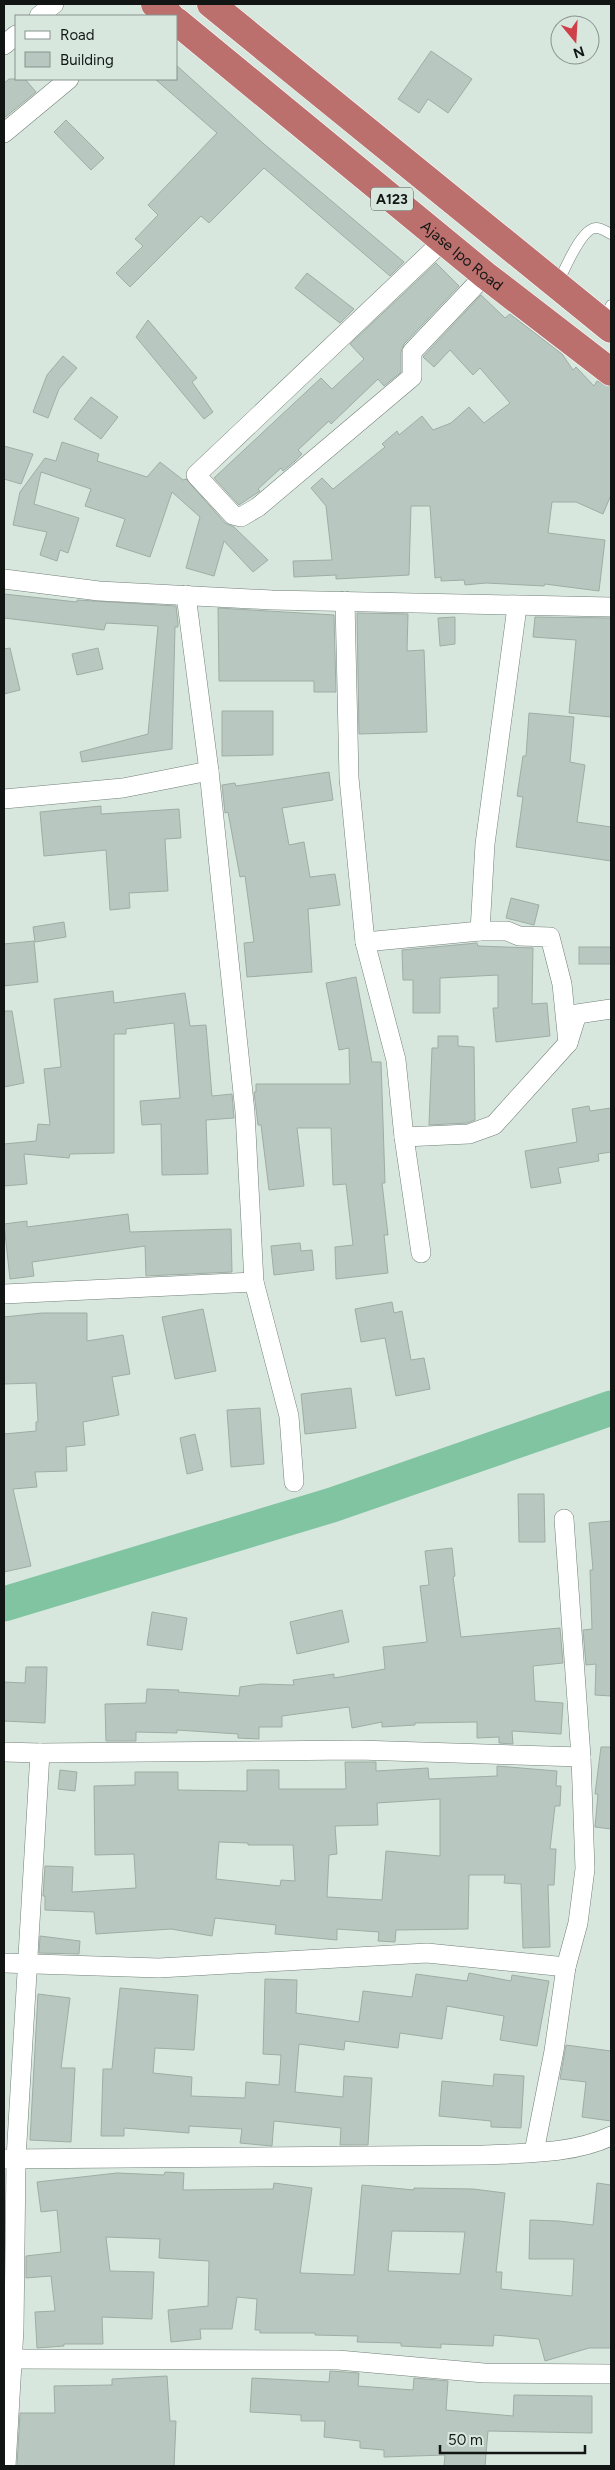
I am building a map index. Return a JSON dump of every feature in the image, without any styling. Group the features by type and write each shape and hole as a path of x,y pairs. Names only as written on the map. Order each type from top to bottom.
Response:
{"highway":[{"name":"A123","path":"211,4 556,286 608,318"},
{"name":"Ajase Ipo Road","path":"178,28 485,275 611,372"}],"street":[{"path":"40,15 54,4"},
{"path":"4,45 15,36"},
{"path":"4,133 68,80"},
{"path":"443,241 196,476 233,515 241,517 258,508 412,377 412,352 485,275"},
{"path":"4,579 99,591 517,607 611,607"},
{"path":"186,595 210,771 245,1112 254,1282 289,1416 294,1482"},
{"path":"346,601 348,778 365,942 396,1060 404,1137 421,1254"},
{"path":"480,931 485,844 517,607"},
{"path":"4,799 123,788 210,771"},
{"path":"365,942 480,931 507,931 519,936 550,937 562,984 568,1043"},
{"path":"404,1137 468,1134 494,1125 568,1043 577,1014 611,1009"},
{"path":"4,1294 254,1282"},
{"path":"534,2152 554,2051 566,1967 578,1923 585,1869 581,1757 564,1520"},
{"path":"4,1752 358,1750 581,1757"},
{"path":"6,2466 10,2159 28,1963 40,1753"},
{"path":"4,1963 159,1968 427,1953 566,1967"},
{"path":"10,2159 534,2152 596,2144 611,2136"},
{"path":"8,2359 338,2360 484,2373 611,2374"}],"lane":[{"path":"556,286 581,238 588,230 596,228 611,234"}],"building":[{"path":"431,51 472,79 448,113 428,99 419,113 398,99"},
{"path":"178,67 264,144 404,262 390,276 264,168 209,223 201,216 130,287 116,273 143,246 135,239 158,215 148,205 217,133 156,80 178,80"},
{"path":"9,79 26,80 36,92 4,118 4,83"},
{"path":"66,120 104,158 91,170 54,132"},
{"path":"436,263 459,286 404,344 401,352 401,372 384,386 378,379 331,424 329,421 298,450 302,454 295,461 283,471 281,468 258,489 260,491 239,505 214,478 321,378 332,389 364,359 350,344"},
{"path":"307,273 354,309 340,323 295,288"},
{"path":"481,295 505,318 510,314 562,354 573,370 576,367 594,386 597,381 611,387 611,495 603,514 576,502 552,502 548,533 605,540 599,591 545,584 544,586 486,583 465,585 464,580 441,581 441,577 435,578 430,506 411,506 409,575 336,579 336,575 294,577 293,561 332,560 326,506 311,488 322,478 333,489 385,447 382,444 397,431 399,435 422,416 433,430 451,423 469,407 484,423 510,403 480,368 473,375 450,350 434,367 423,357"},
{"path":"148,320 197,378 192,382 213,412 204,419 136,337"},
{"path":"63,356 77,368 59,389 48,418 33,412 47,375"},
{"path":"91,397 118,417 101,439 74,419"},
{"path":"62,442 99,454 97,461 147,477 160,462 183,480 186,479 225,523 234,527 268,560 253,572 224,541 214,576 186,568 200,517 172,492 150,557 116,546 125,519 85,506 91,489 41,472 34,504 79,518 68,553 60,550 57,561 40,555 47,532 13,525 20,492 45,458 56,461"},
{"path":"4,446 33,454 21,484 4,479"},
{"path":"4,594 77,602 77,600 176,606 178,627 175,627 172,749 82,762 80,752 148,734 158,626 106,623 104,630 4,618"},
{"path":"218,608 334,615 336,692 314,692 314,681 219,681"},
{"path":"357,613 408,614 407,651 424,650 427,732 359,734"},
{"path":"455,617 455,644 440,646 438,618"},
{"path":"535,617 611,618 611,717 569,713 576,640 533,637"},
{"path":"10,648 20,690 4,694 4,649"},
{"path":"98,648 103,669 77,675 72,654"},
{"path":"222,711 273,711 273,755 222,756"},
{"path":"529,713 574,717 570,762 585,765 577,822 611,827 611,861 516,847 523,797 517,796 523,756 526,756"},
{"path":"329,772 333,800 282,808 289,845 304,842 310,877 335,874 340,905 308,909 312,972 247,977 244,943 254,942 245,876 240,877 228,812 225,813 222,785 235,783 236,786"},
{"path":"101,806 101,814 179,809 181,838 165,839 168,891 129,893 130,908 110,910 106,850 44,856 40,812"},
{"path":"511,898 539,905 534,925 506,918"},
{"path":"64,922 66,937 35,942 33,927"},
{"path":"34,941 38,982 4,986 4,944"},
{"path":"477,943 478,946 533,948 532,1004 547,1003 550,1036 496,1042 493,1008 498,1008 498,975 440,978 440,1013 413,1013 413,980 403,980 402,950"},
{"path":"579,947 611,947 611,964 579,964"},
{"path":"356,977 372,1062 381,1062 385,1183 382,1183 388,1235 384,1235 388,1273 336,1279 335,1247 353,1245 346,1184 333,1185 331,1128 297,1128 304,1186 269,1190 261,1125 258,1125 254,1092 256,1092 256,1084 350,1084 349,1048 339,1050 326,983"},
{"path":"113,991 114,1003 185,993 190,1026 206,1025 212,1096 232,1094 234,1118 206,1120 208,1174 162,1175 161,1124 142,1125 140,1101 180,1098 174,1023 126,1029 126,1034 114,1034 114,1153 70,1154 69,1158 24,1154 27,1184 4,1186 4,1144 36,1141 38,1124 50,1125 44,1069 61,1067 54,999"},
{"path":"4,1011 12,1011 24,1083 4,1087"},
{"path":"438,1036 458,1036 458,1046 474,1047 475,1120 467,1123 429,1125 432,1048 438,1048"},
{"path":"589,1106 590,1111 611,1108 611,1152 598,1154 599,1161 558,1168 561,1183 531,1188 525,1151 577,1142 572,1109"},
{"path":"128,1214 130,1232 231,1229 232,1272 146,1276 145,1246 32,1262 34,1276 10,1279 4,1224 27,1221 27,1227"},
{"path":"300,1243 301,1251 312,1250 314,1270 274,1275 271,1246"},
{"path":"392,1302 394,1313 402,1311 411,1360 424,1358 430,1389 396,1396 385,1338 361,1342 355,1309"},
{"path":"203,1309 216,1371 175,1379 162,1317"},
{"path":"42,1313 87,1313 87,1341 123,1335 130,1374 112,1377 119,1415 83,1422 85,1445 66,1447 67,1471 35,1472 37,1487 13,1489 31,1566 4,1572 4,1434 36,1431 36,1422 38,1422 36,1383 4,1384 4,1317"},
{"path":"351,1388 356,1428 305,1434 301,1394"},
{"path":"260,1408 264,1464 231,1467 227,1410"},
{"path":"195,1434 203,1470 187,1474 180,1438"},
{"path":"518,1494 544,1494 545,1542 519,1542"},
{"path":"611,1521 611,1696 595,1695 596,1664 586,1665 583,1630 592,1629 590,1570 593,1570 589,1523"},
{"path":"452,1548 455,1576 453,1577 461,1637 560,1628 563,1663 533,1666 535,1701 563,1703 561,1734 512,1731 513,1744 499,1743 499,1737 477,1738 477,1722 415,1723 415,1725 382,1727 382,1722 352,1728 349,1707 282,1716 282,1727 259,1727 259,1739 238,1738 238,1734 177,1730 177,1733 136,1732 136,1741 106,1741 105,1704 146,1703 147,1689 239,1696 240,1687 261,1684 294,1685 293,1680 334,1674 334,1678 385,1669 383,1647 427,1642 420,1586 429,1585 425,1551"},
{"path":"342,1610 349,1642 297,1654 290,1622"},
{"path":"152,1612 187,1618 182,1650 147,1645"},
{"path":"26,1667 47,1667 45,1723 4,1721 4,1682 25,1683"},
{"path":"601,1747 611,1747 611,1829 595,1827 598,1794 595,1794"},
{"path":"345,1762 376,1762 376,1771 428,1768 429,1779 497,1776 497,1766 557,1771 556,1786 561,1786 560,1806 555,1806 550,1849 556,1849 554,1885 548,1885 550,1947 523,1948 521,1884 504,1883 505,1875 469,1875 468,1929 396,1930 395,1942 378,1941 379,1932 337,1929 337,1940 275,1934 276,1925 215,1918 212,1936 171,1929 96,1934 94,1912 45,1910 45,1896 43,1896 45,1866 73,1867 72,1892 136,1888 134,1854 95,1855 94,1786 135,1785 135,1772 178,1772 178,1790 247,1791 247,1770 279,1770 279,1789 346,1789","holes":["440,1799 440,1856 386,1851 382,1900 327,1897 329,1855 337,1854 335,1826 378,1825 377,1803","219,1842 248,1843 248,1845 293,1845 295,1881 281,1880 280,1886 216,1879"]},
{"path":"60,1770 77,1772 75,1791 58,1789"},
{"path":"40,1936 80,1941 79,1954 39,1953"},
{"path":"469,1973 511,1981 512,1975 549,1981 537,2046 500,2040 504,2016 447,2006 442,2039 400,2033 398,2048 345,2041 344,2050 299,2044 295,2092 343,2097 344,2076 372,2078 368,2145 340,2145 341,2128 274,2121 272,2146 240,2143 242,2129 189,2126 189,2133 124,2128 124,2136 101,2136 103,2069 112,2069 120,1988 198,1995 194,2050 155,2048 153,2073 192,2077 191,2096 245,2098 246,2082 279,2085 281,2055 263,2054 265,1979 297,1980 296,2013 359,2022 363,1991 412,1997 416,1974 467,1981"},
{"path":"38,1994 70,1998 61,2068 75,2068 71,2142 30,2140"},
{"path":"566,2045 611,2051 611,2121 582,2117 586,2082 560,2079"},
{"path":"494,2074 524,2076 521,2128 491,2127 491,2121 439,2116 442,2081 493,2086"},
{"path":"165,2172 184,2173 183,2190 273,2189 274,2183 312,2188 300,2273 354,2275 362,2185 414,2190 414,2188 473,2189 505,2193 496,2272 502,2272 501,2289 572,2296 574,2259 529,2259 530,2220 593,2225 597,2183 611,2185 611,2348 589,2348 545,2361 539,2339 494,2335 493,2346 441,2344 441,2348 401,2346 401,2343 357,2342 358,2336 315,2335 315,2333 260,2333 260,2330 255,2330 257,2299 237,2297 232,2329 200,2329 201,2339 171,2342 168,2310 208,2306 209,2261 159,2258 160,2239 106,2237 110,2271 154,2272 152,2319 102,2317 103,2344 64,2344 64,2346 37,2348 35,2312 55,2311 51,2276 26,2278 26,2256 61,2252 57,2210 41,2212 37,2182 117,2173 164,2175","holes":["392,2231 465,2232 460,2274 388,2271"]},
{"path":"330,2371 359,2373 358,2386 413,2390 414,2378 448,2381 446,2410 513,2416 514,2395 592,2396 592,2433 488,2431 485,2466 444,2466 445,2455 384,2457 384,2450 360,2448 360,2441 324,2437 325,2421 301,2421 301,2415 250,2412 252,2378 329,2382"},
{"path":"167,2376 170,2421 176,2421 174,2466 17,2466 20,2413 55,2413 54,2386 112,2385 112,2379"}],"waterway":[{"path":"4,1604 332,1505 611,1408"}]}
